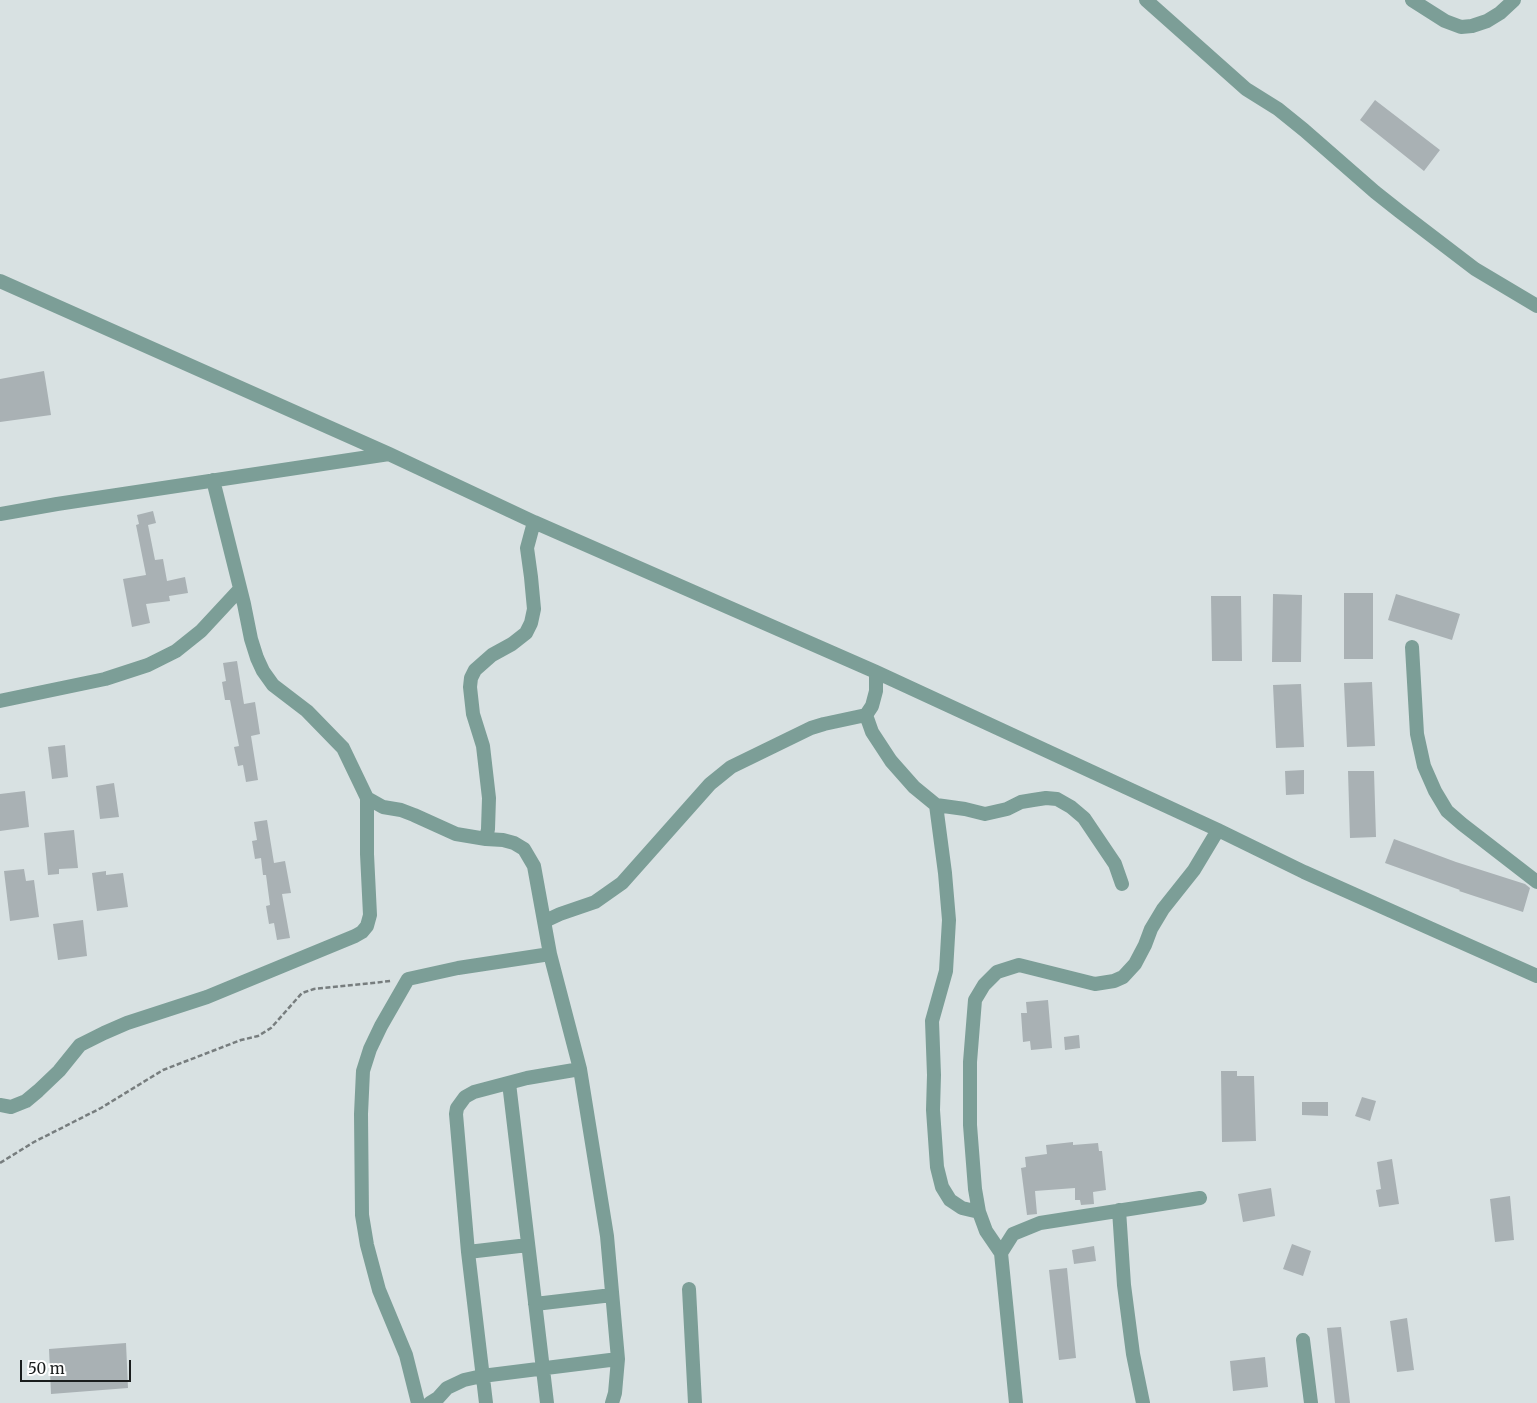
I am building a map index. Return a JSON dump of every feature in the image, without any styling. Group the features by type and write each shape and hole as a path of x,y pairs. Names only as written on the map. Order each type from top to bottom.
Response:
{"street":[{"path":"1146,0 1246,88 1278,109 1304,130 1374,192 1475,269 1537,306"},
{"path":"1412,0 1445,20 1461,27 1487,21 1500,13 1514,0"},
{"path":"0,281 389,454 534,522 876,672 1313,876 1537,976"},
{"path":"0,514 389,454"},
{"path":"0,1105 11,1107 26,1101 59,1070 80,1045 104,1033 127,1023 207,997 362,932 367,926 370,915 370,902 367,854 367,798 343,748 307,711 273,685 263,671 251,639 213,480"},
{"path":"486,839 489,798 482,746 473,714 471,678 475,670 492,655 512,644 526,633 531,623 534,608 527,548 534,522"},
{"path":"0,701 105,678 148,666 176,652 201,631 240,589"},
{"path":"1412,647 1417,734 1424,766 1435,791 1447,811 1537,882"},
{"path":"544,921 594,902 622,883 710,784 731,767 811,728 866,715 872,706 876,691 876,672"},
{"path":"866,715 872,732 892,762 914,787 936,805 985,814 1007,809 1021,802 1046,798 1058,799 1084,818 1115,864 1122,884"},
{"path":"367,798 383,807 401,810 456,834 514,843 524,849 534,866 550,954 580,1069 607,1236 618,1359 615,1393 612,1403"},
{"path":"936,805 949,920 946,972 932,1021 934,1128 937,1167 942,1187 950,1200 962,1208 979,1212"},
{"path":"1016,1403 1001,1253 986,1231 979,1212 975,1189 970,1125 970,1062 975,1000 984,985 997,972 1018,965 1095,984 1114,981 1123,977 1135,964 1151,929 1163,909 1194,870 1218,830"},
{"path":"418,1403 406,1355 378,1290 362,1215 361,1114 363,1071 381,1026 408,979 458,968 550,954"},
{"path":"486,1403 468,1252 457,1108 465,1097 474,1092 527,1078 580,1069"},
{"path":"510,1083 547,1403"},
{"path":"1001,1253 1013,1234 1040,1223 1200,1198"},
{"path":"1119,1210 1124,1285 1133,1354 1144,1403"},
{"path":"468,1252 528,1245"},
{"path":"689,1289 695,1403"},
{"path":"535,1304 612,1295"},
{"path":"1303,1340 1311,1403"},
{"path":"430,1403 438,1398 447,1388 464,1380 482,1376 618,1359"}],"path":[{"path":"0,1163 34,1142 101,1108 163,1070 233,1043 258,1036 271,1028 302,994 314,989 408,979"}],"building":[{"path":"1375,100 1440,150 1424,171 1360,120"},
{"path":"44,371 51,415 0,422 0,379"},
{"path":"153,511 156,523 148,525 155,560 163,559 167,581 185,577 188,593 169,596 170,601 146,604 150,623 132,627 123,579 146,575 136,525 139,524 137,515"},
{"path":"1344,593 1373,593 1373,659 1344,659"},
{"path":"1273,594 1302,595 1301,662 1272,662"},
{"path":"1396,594 1460,614 1452,640 1388,620"},
{"path":"1211,596 1241,596 1242,661 1212,661"},
{"path":"237,661 244,704 255,702 260,734 251,736 258,780 246,782 243,765 238,766 234,747 239,746 230,700 225,700 222,682 226,681 223,663"},
{"path":"1372,682 1375,746 1347,747 1344,683"},
{"path":"1301,684 1304,747 1276,748 1273,685"},
{"path":"65,745 68,777 52,779 48,747"},
{"path":"1304,770 1304,794 1286,795 1285,771"},
{"path":"1348,771 1374,771 1376,837 1350,838"},
{"path":"114,783 119,817 100,819 96,786"},
{"path":"25,791 29,827 0,831 0,794"},
{"path":"267,820 274,863 285,861 291,893 282,894 290,938 277,940 274,923 269,924 266,906 270,905 266,875 263,875 261,858 255,859 252,841 257,840 254,822"},
{"path":"74,830 78,868 59,869 59,874 48,875 44,833"},
{"path":"1394,839 1456,862 1525,884 1530,888 1523,912 1459,891 1385,863"},
{"path":"24,869 26,881 34,880 39,917 10,921 4,871"},
{"path":"106,871 106,875 123,873 128,907 97,911 92,873"},
{"path":"83,920 87,956 58,960 53,924"},
{"path":"1048,1000 1052,1048 1031,1050 1030,1041 1023,1042 1021,1013 1027,1013 1026,1002"},
{"path":"1079,1035 1080,1048 1065,1050 1064,1037"},
{"path":"1221,1071 1237,1071 1237,1076 1254,1076 1256,1141 1222,1142"},
{"path":"1362,1097 1376,1101 1370,1121 1355,1116"},
{"path":"1302,1102 1328,1102 1328,1116 1302,1115"},
{"path":"1073,1142 1073,1145 1098,1143 1099,1151 1102,1151 1106,1190 1093,1192 1094,1204 1081,1205 1080,1200 1075,1200 1075,1188 1035,1191 1037,1214 1027,1215 1021,1168 1026,1167 1025,1157 1047,1154 1046,1145"},
{"path":"1392,1159 1399,1204 1379,1207 1376,1190 1381,1189 1377,1162"},
{"path":"1271,1188 1275,1216 1243,1222 1238,1194"},
{"path":"1510,1196 1514,1240 1495,1242 1490,1199"},
{"path":"1292,1244 1311,1251 1303,1276 1283,1269"},
{"path":"1094,1246 1096,1261 1074,1264 1072,1250"},
{"path":"1067,1268 1076,1358 1059,1360 1049,1270"},
{"path":"1407,1318 1414,1370 1397,1372 1390,1321"},
{"path":"1341,1327 1350,1403 1335,1403 1327,1328"},
{"path":"126,1343 128,1388 51,1394 49,1349"},
{"path":"1265,1357 1268,1387 1233,1391 1230,1361"}]}
